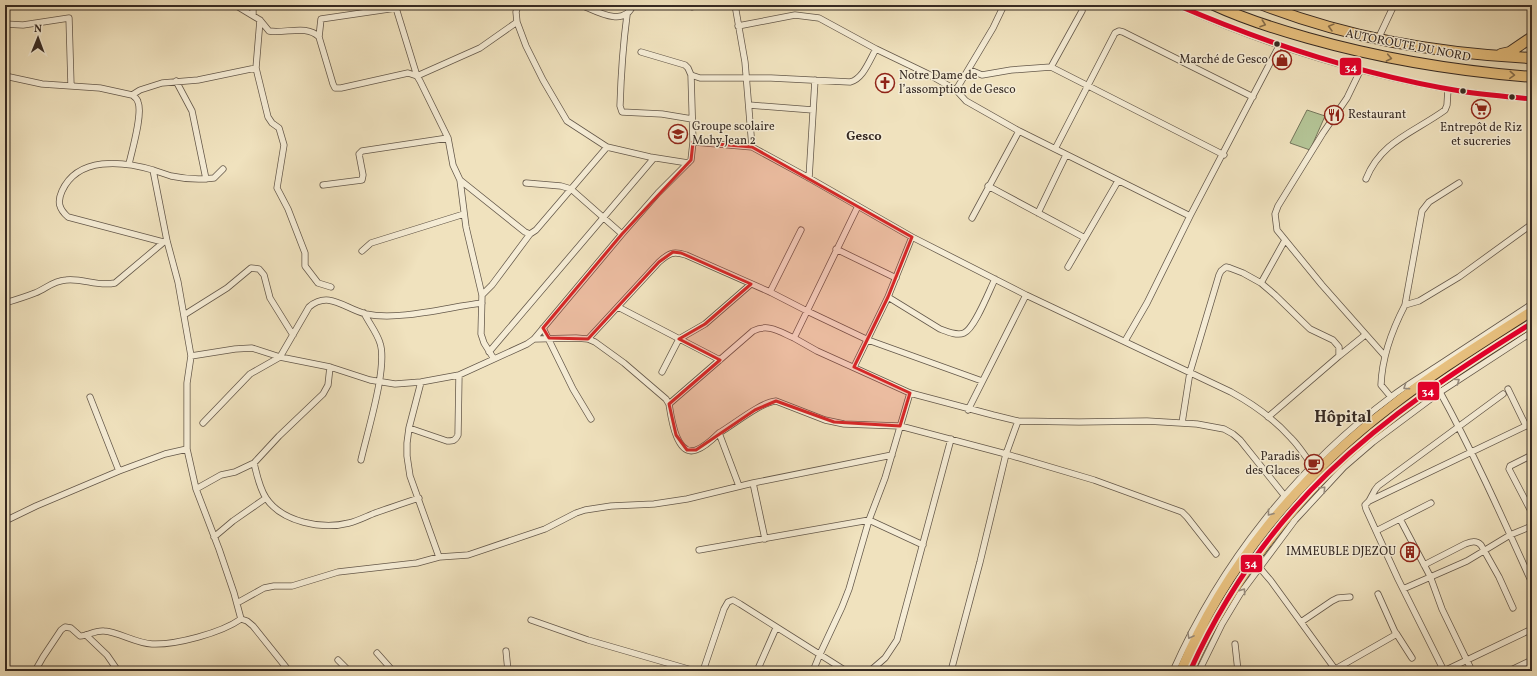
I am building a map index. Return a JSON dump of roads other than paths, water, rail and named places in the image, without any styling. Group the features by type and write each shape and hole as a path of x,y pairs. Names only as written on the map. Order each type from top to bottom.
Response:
{"highway":[{"name":"AUTOROUTE DU NORD","path":"1214,5 1280,29 1346,49 1450,69 1532,77"},
{"name":"AUTOROUTE DU NORD","path":"1263,5 1317,23 1378,39 1493,56 1532,58"},
{"path":"1493,56 1510,52 1532,37"}],"main road":[{"path":"1181,671 1203,626 1236,571 1268,526 1323,464 1373,420 1432,376 1532,311"},
{"path":"1190,671 1201,648 1240,581 1275,532 1327,474 1390,419 1471,361 1532,322"}],"street":[{"path":"236,5 260,20 270,32 308,30 314,32 319,37"},
{"path":"252,5 253,15"},
{"path":"518,5 516,12 517,22 530,57 564,118 607,147 654,158 688,163"},
{"path":"580,5 614,17 622,17 627,15"},
{"path":"633,5 627,15 625,44 621,64 620,106 622,112 662,114 692,119"},
{"path":"686,5 692,7 699,5"},
{"path":"735,5 743,49 752,147"},
{"path":"956,90 970,70 1004,5"},
{"path":"1177,5 1250,36 1361,69 1448,89 1532,99"},
{"path":"1378,39 1394,5"},
{"path":"494,359 484,343 481,334 482,295 464,214 460,180 453,165 448,138 417,76 396,8 321,19 319,37 333,84 335,88 341,88 408,73 417,76 480,48 517,22"},
{"path":"1051,67 1082,11"},
{"path":"738,26 784,17 804,16 818,18 876,49 928,74 956,90 966,101 1019,131 1190,216"},
{"path":"5,24 23,24 69,18 71,85"},
{"path":"260,20 256,68 268,117 272,123 279,128 284,145 277,188 288,209 305,253 305,266 318,283 331,287"},
{"path":"1055,149 1087,85 1115,33 1118,31 1123,32 1253,97"},
{"path":"1125,341 1147,303 1190,216 1224,155 1280,46"},
{"path":"691,75 700,78 746,77 850,82 854,81 860,76 876,49"},
{"path":"191,356 246,348 261,350 280,357 330,367 379,382 395,384 420,382 459,375 527,344 534,339 658,193 691,160 693,142 691,75 688,68 685,65 641,52"},
{"path":"970,70 982,75 1011,70 1051,67 1224,155"},
{"path":"132,95 140,90 176,81 198,80 256,68"},
{"path":"1361,69 1348,98 1323,133 1278,206 1275,214 1277,230 1365,335 1384,355"},
{"path":"5,76 42,84 100,88 132,95 139,103 138,123 129,164"},
{"path":"809,178 815,80"},
{"path":"176,81 192,111 206,179"},
{"path":"1366,179 1386,148 1406,133 1445,110 1447,105 1448,89"},
{"path":"749,105 813,110"},
{"path":"1532,111 1532,119"},
{"path":"972,218 1019,131"},
{"path":"323,185 362,180 363,175 359,154 362,151 448,138"},
{"path":"693,142 752,147 912,237 1026,295 1242,398 1268,417 1292,438 1312,465"},
{"path":"482,295 492,285 530,234 536,230 607,147"},
{"path":"1038,213 1066,155"},
{"path":"489,352 654,158"},
{"path":"165,241 68,218 62,212 59,205 59,197 70,179 78,173 85,168 104,164 129,164 170,176 194,179 214,178 223,169"},
{"path":"153,170 165,241 178,282 191,356 187,384 187,449 196,489 219,549 241,619"},
{"path":"460,180 525,232 530,234"},
{"path":"1068,267 1118,181"},
{"path":"526,183 561,186 571,189 622,234"},
{"path":"1390,397 1381,385 1384,355 1399,316 1405,305 1422,211 1429,202 1459,183"},
{"path":"988,186 1085,238"},
{"path":"794,338 858,206"},
{"path":"362,251 371,243 464,214"},
{"path":"1405,305 1419,302 1459,277 1532,224"},
{"path":"770,292 801,230"},
{"path":"854,367 888,297 912,237"},
{"path":"1260,283 1285,240"},
{"path":"5,303 35,293 50,284 67,280 108,285 115,283 165,241"},
{"path":"836,249 896,278"},
{"path":"588,339 658,262 673,252 686,255 770,292 868,340 982,381"},
{"path":"1182,423 1190,372 1221,271 1226,267 1243,273 1260,283 1275,295 1310,329 1333,340 1339,347 1339,356"},
{"path":"184,315 227,288 251,268 259,269 264,275 270,298 293,335"},
{"path":"888,297 940,329 949,333 963,334 971,329 995,279"},
{"path":"662,372 679,340 705,324 751,284"},
{"path":"968,410 1026,295"},
{"path":"203,423 250,374 280,357 309,307 315,301 333,301 364,314 389,316 482,303"},
{"path":"1173,671 1203,611 1228,570 1284,495 1312,465 1390,397 1532,304"},
{"path":"618,307 720,360"},
{"path":"361,460 383,358 380,342 364,314"},
{"path":"669,404 753,331 759,328 768,327 910,393 968,410 1018,421 1079,422 1115,420 1182,423 1224,430 1233,434 1240,440 1284,495"},
{"path":"543,328 573,389 591,419"},
{"path":"1199,671 1233,606 1259,567 1295,520 1344,467 1373,442 1440,392 1532,332"},
{"path":"1268,417 1365,335"},
{"path":"534,339 588,339 600,345 624,363 666,399 669,404 676,435 681,445 687,450 696,450 755,410 770,401 776,401 816,417 834,422 859,425 900,426 1006,454 1094,480 1174,509 1187,517 1216,554"},
{"path":"196,489 221,475 235,472 254,463 279,436 324,394 328,385 330,367"},
{"path":"409,428 447,441 453,441 456,439 458,435 459,375"},
{"path":"420,382 409,428 407,456 410,476 439,557"},
{"path":"1508,389 1526,426"},
{"path":"1440,392 1471,452 1532,583"},
{"path":"813,671 842,607 859,559 869,520 885,478 910,393"},
{"path":"1503,394 1459,428 1378,486 1365,505 1403,589 1444,671 1532,629"},
{"path":"90,397 119,471"},
{"path":"951,671 1006,454 1018,421"},
{"path":"1369,501 1532,423"},
{"path":"719,433 739,486"},
{"path":"870,671 885,658 898,640 951,439"},
{"path":"5,521 36,506 119,471 165,454 187,449"},
{"path":"236,603 264,588 292,586 338,572 418,563 439,557 468,555 545,529 585,510 671,501 892,455"},
{"path":"1532,455 1510,466 1509,469 1532,514"},
{"path":"254,463 260,486 266,498 273,506 298,520 311,524 330,525 349,523 419,498"},
{"path":"753,483 765,539"},
{"path":"214,537 233,521 266,498"},
{"path":"1376,531 1431,503"},
{"path":"1400,519 1430,576 1442,609 1472,671"},
{"path":"699,550 869,520 923,545"},
{"path":"1403,589 1467,561 1510,535 1532,526"},
{"path":"1424,565 1472,542 1478,542 1485,551 1513,608"},
{"path":"1259,567 1301,622 1333,670 1396,633"},
{"path":"1378,594 1396,633 1412,658"},
{"path":"1301,622 1338,598 1350,598"},
{"path":"704,671 724,609 728,602 733,600 846,671"},
{"path":"36,671 42,657 61,630 65,627 72,628 80,636 104,630 152,644 219,632 241,619 247,621 253,626 289,671"},
{"path":"531,620 596,642 695,671"},
{"path":"757,671 776,628"},
{"path":"86,635 107,656 118,671"},
{"path":"1235,644 1238,671"},
{"path":"506,651 508,671"},
{"path":"377,653 392,671"},
{"path":"338,660 349,671"},
{"path":"1508,671 1532,660"}],"place":[{"name":"Marché de Gesco","path":"1282,60"},
{"name":"Notre Dame de l’assomption de Gesco","path":"885,83"},
{"name":"Entrepôt de Riz et sucreries","path":"1481,109"},
{"name":"Restaurant","path":"1334,115"},
{"name":"Groupe scolaire Mohy Jean 2","path":"678,134"},
{"name":"Paradis des Glaces","path":"1314,464"},
{"name":"IMMEUBLE DJEZOU","path":"1410,552"}],"district":[{"name":"Gesco","path":"864,137"},
{"name":"Hôpital","path":"1343,418"}]}
